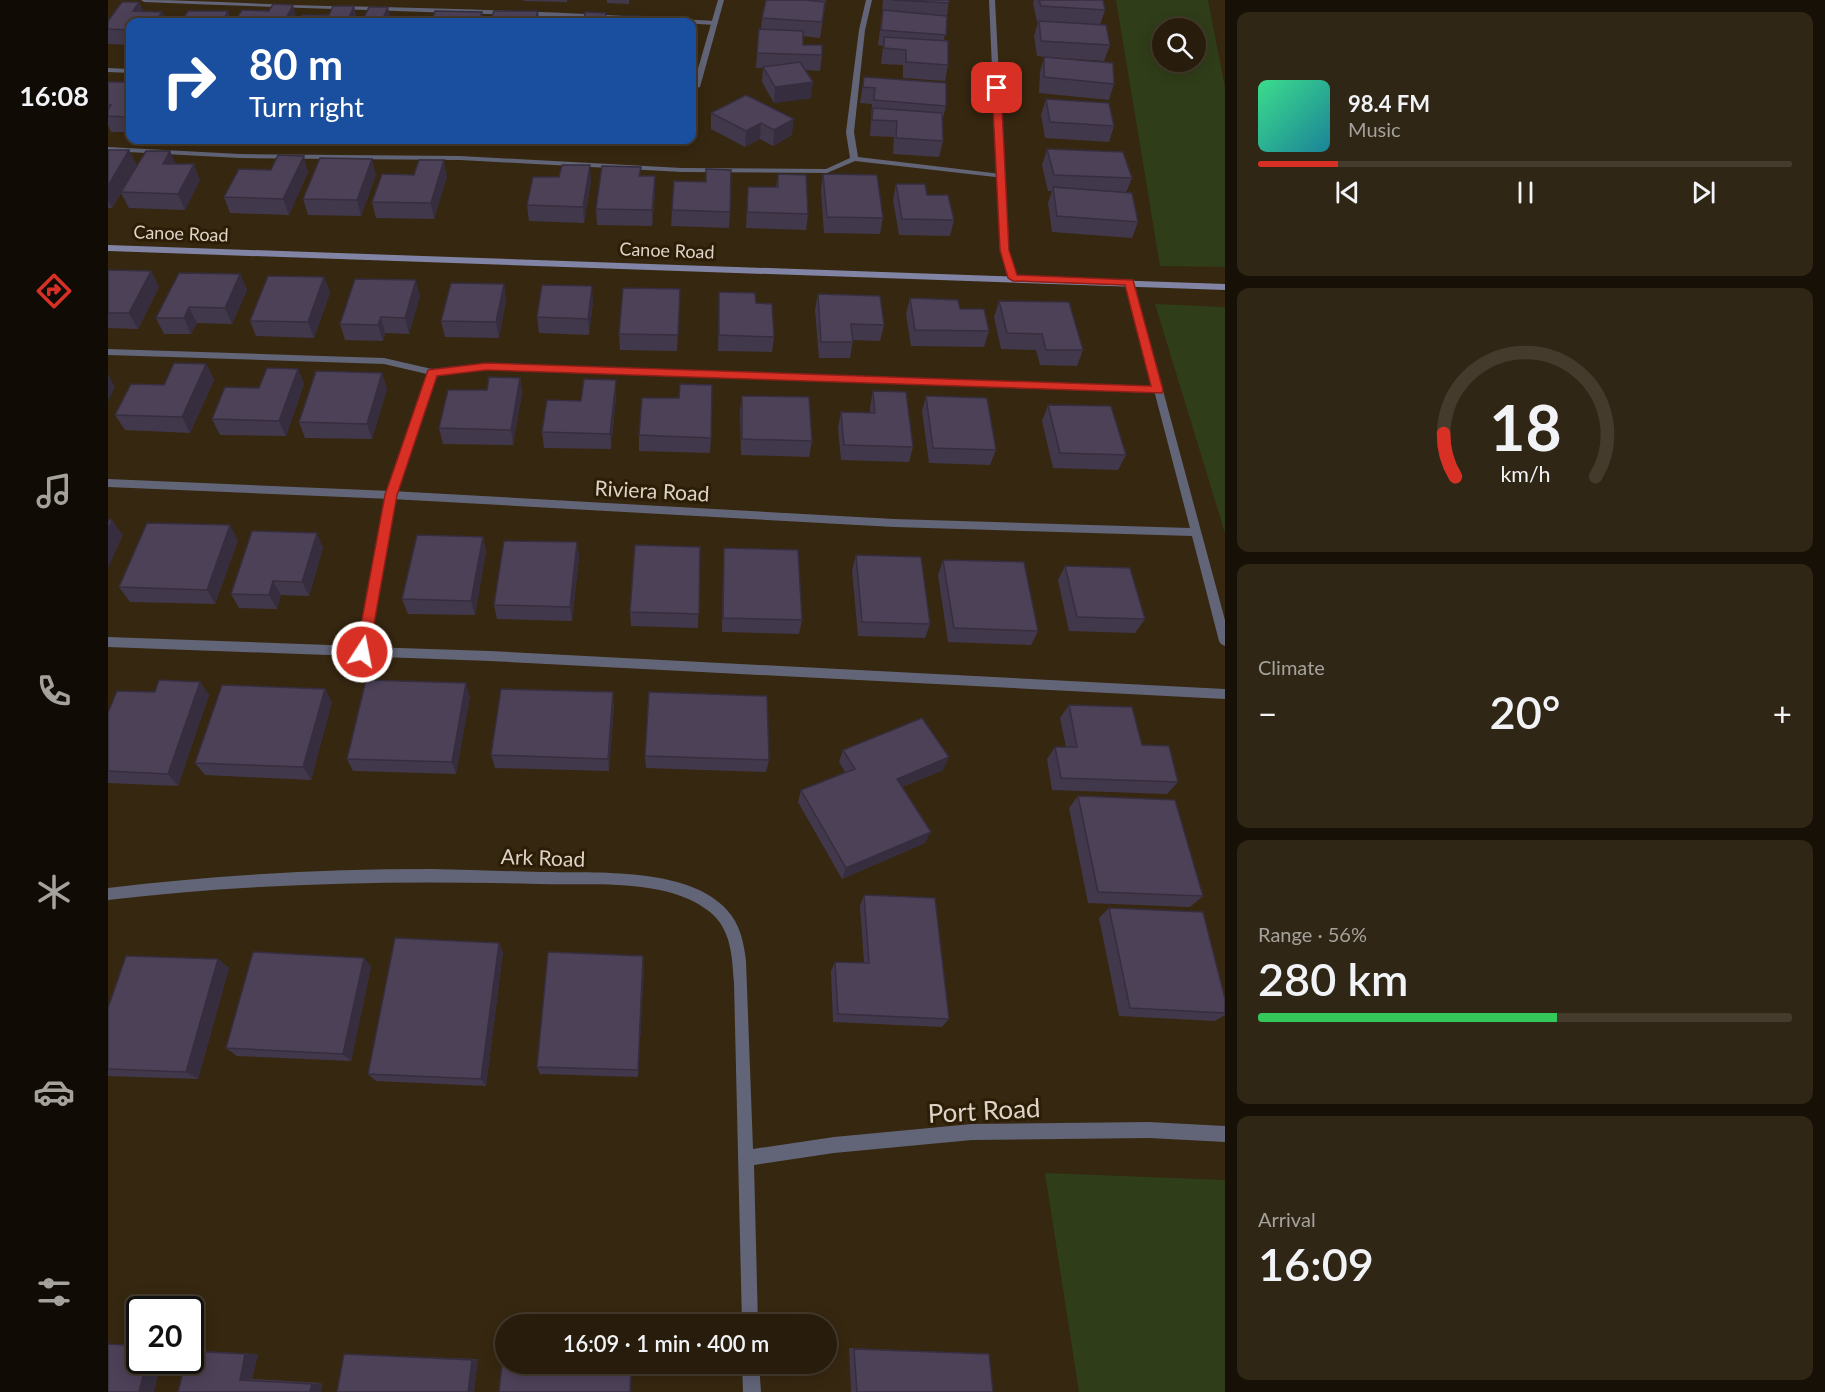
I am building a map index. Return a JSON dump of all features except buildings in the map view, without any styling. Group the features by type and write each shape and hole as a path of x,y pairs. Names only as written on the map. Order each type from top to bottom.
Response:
{"street":[{"path":"144,0 642,18"},
{"path":"696,81 721,0"},
{"path":"854,159 850,132 862,30 869,0"},
{"path":"992,0 1004,250 1013,278"},
{"path":"696,21 715,22"},
{"path":"108,70 126,70"},
{"path":"108,149 240,156 460,158 682,170 827,171 854,159 1001,176"},
{"name":"Canoe Road","path":"108,248 1225,286"},
{"path":"1130,282 1194,532 1225,641"},
{"path":"108,352 384,361 432,372 486,366 1158,390"},
{"path":"362,652 391,495 432,372"},
{"name":"Riviera Road","path":"108,483 391,495 894,523 1194,532"},
{"path":"108,642 490,656 1225,694"},
{"name":"Ark Road","path":"108,894 181,884 306,875 500,876 649,882 678,888 712,905 724,916 737,937 741,983 747,1158 750,1314"},
{"name":"Port Road","path":"747,1158 834,1145 972,1132 1149,1130 1225,1134"},
{"path":"751,1374 752,1392"}],"green space":[{"path":"1116,0 1208,0 1225,88 1225,267 1160,266"},
{"path":"1155,304 1225,307 1225,533"},
{"path":"1045,1173 1225,1180 1225,1392 1079,1392"}],"route":[{"path":"362,652 391,495 432,372 486,366 1158,390 1130,282 1013,278 1004,250 997,88"}]}
